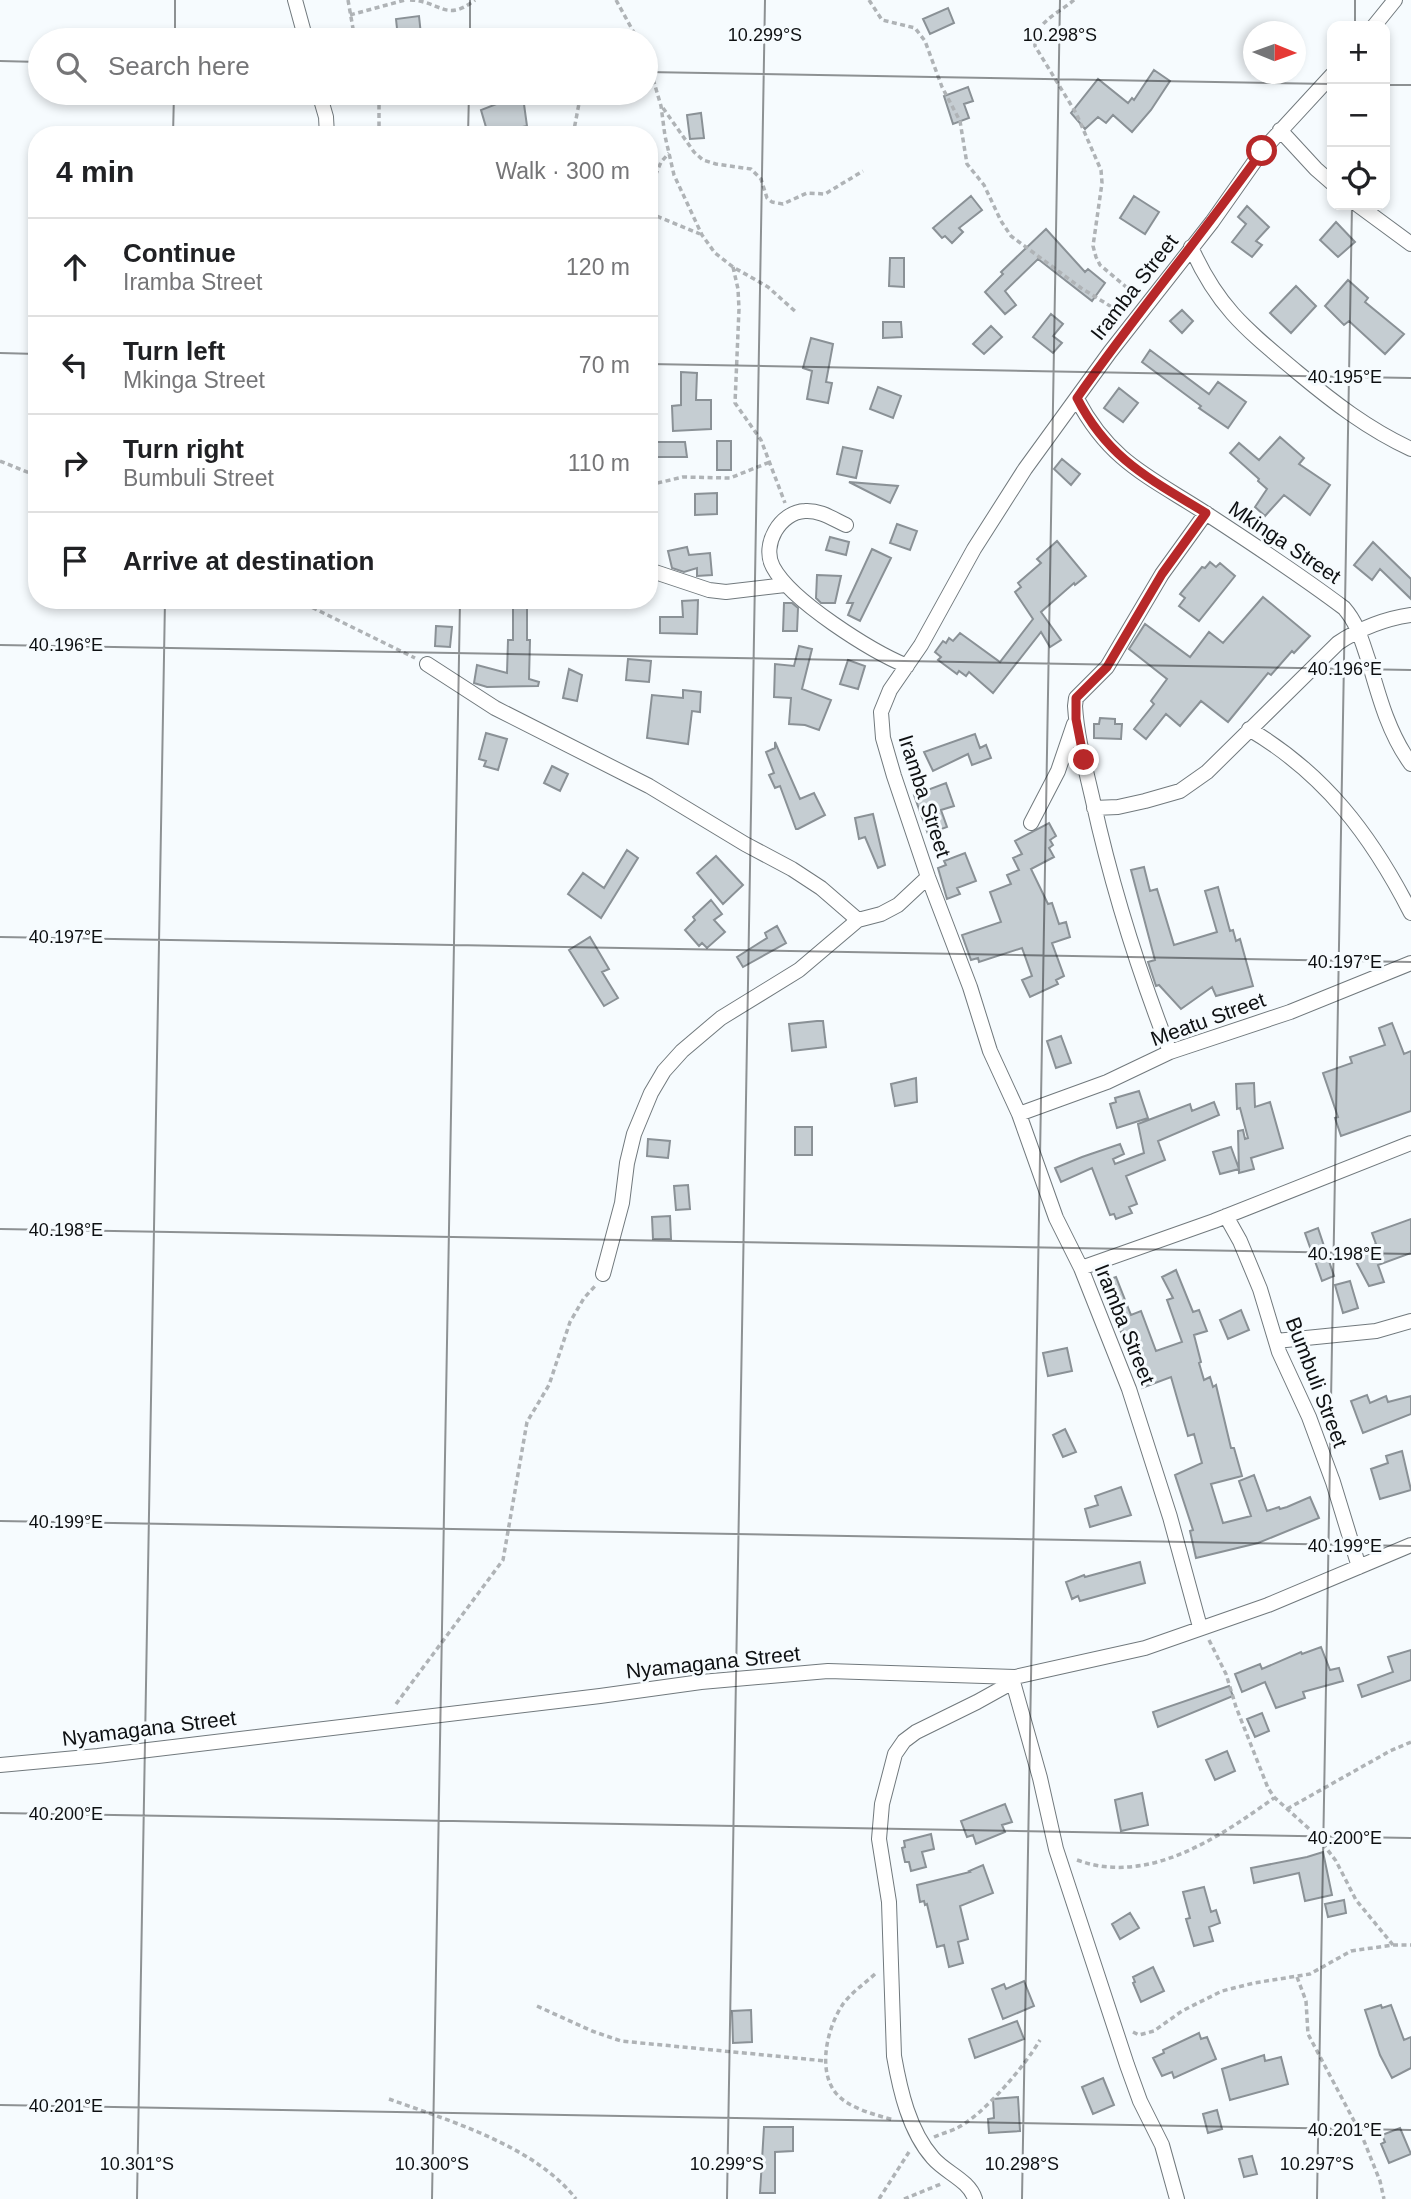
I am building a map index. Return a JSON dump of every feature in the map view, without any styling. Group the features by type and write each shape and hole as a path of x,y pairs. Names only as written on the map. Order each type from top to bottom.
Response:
{"street":[{"path":"295,0 303,28"},
{"path":"1378,21 1395,0"},
{"name":"Iramba Street","path":"1200,1628 1170,1517 1129,1389 1081,1268 1056,1218 1019,1114 990,1051 970,987 928,877 883,738 881,712 883,701 933,626 974,549 1025,469 1262,151 1327,80"},
{"path":"322,105 326,126"},
{"path":"1280,130 1327,179"},
{"path":"1365,210 1411,244"},
{"path":"1191,247 1205,278 1248,332 1338,406 1383,436 1411,449"},
{"name":"Mkinga Street","path":"1077,398 1090,424 1114,451 1139,472 1206,513 1344,608 1359,629 1383,709 1411,764"},
{"path":"846,525 816,512 803,511 789,516 770,540 768,551 772,566 785,585 853,638 907,666"},
{"path":"1170,1052 1140,974 1110,875 1076,719 1076,698 1107,667 1162,574 1206,513"},
{"path":"658,573 717,591 785,585"},
{"path":"1094,808 1131,804 1180,791 1207,772 1338,643 1375,622 1411,615"},
{"path":"427,664 495,708 649,786 792,869 821,888 858,920"},
{"path":"1031,823 1058,771 1076,719"},
{"path":"1249,729 1286,753 1339,802 1382,861 1411,913"},
{"path":"603,1274 622,1203 634,1134 651,1093 664,1071 682,1051 721,1018 799,970 858,920 881,914 898,905 928,877"},
{"name":"Meatu Street","path":"1019,1114 1107,1082 1170,1052 1290,1012 1411,963"},
{"path":"1081,1268 1226,1216 1411,1143"},
{"name":"Bumbuli Street","path":"1226,1216 1240,1241 1260,1289 1276,1341 1309,1417 1333,1482 1359,1567"},
{"path":"1276,1341 1376,1331 1411,1321"},
{"name":"Nyamagana Street","path":"0,1765 99,1756 701,1682 828,1671 1014,1679 1145,1648 1268,1605 1411,1545"},
{"path":"975,2199 970,2188 931,2156 916,2131 894,2056 889,1902 880,1839 882,1804 895,1754 904,1741 1014,1679 1056,1849 1126,2065 1165,2154 1177,2199"}],"path":[{"path":"348,0 353,28"},
{"path":"350,15 408,0 424,1 454,12 462,10 475,0"},
{"path":"610,0 617,2 630,28"},
{"path":"869,0 882,20 915,28 925,41 942,87 960,121 967,164 984,186 1011,236 1081,288 1134,320"},
{"path":"1074,0 1041,25 1034,38 1035,46 1076,113 1101,170 1102,183 1093,246 1096,257 1100,265 1119,283 1147,303"},
{"path":"658,96 674,175 702,235 715,253 768,287 797,313"},
{"path":"379,105 379,126"},
{"path":"575,126 579,105"},
{"path":"661,106 694,152 703,160 751,169 761,179 767,198 772,202 783,204 807,194 825,194 863,171"},
{"path":"658,169 668,153"},
{"path":"658,217 702,235"},
{"path":"733,267 739,309 735,403 761,440 789,516"},
{"path":"0,461 28,472"},
{"path":"658,483 683,477 730,478 770,462"},
{"path":"314,609 427,664"},
{"path":"382,1722 503,1560 527,1422 549,1385 574,1315 603,1274"},
{"path":"1200,1628 1214,1647 1226,1674 1261,1772 1274,1797 1317,1836 1336,1861 1356,1900 1393,1945"},
{"path":"1287,1809 1411,1741"},
{"path":"1056,1849 1093,1866 1123,1869 1149,1863 1206,1843 1274,1797"},
{"path":"1114,2022 1132,2032 1146,2034 1200,2000 1223,1991 1310,1974 1352,1951 1411,1945"},
{"path":"890,1957 842,2006 831,2029 826,2061 832,2086 842,2099 916,2131 957,2128 983,2108 1030,2057 1040,2040"},
{"path":"1297,1977 1306,2001 1308,2034 1362,2136 1380,2181 1384,2199"},
{"path":"537,2006 592,2031 621,2040 826,2061"},
{"path":"389,2099 444,2119 512,2149 555,2176 576,2199"},
{"path":"879,2199 908,2157 916,2131"},
{"path":"904,2199 927,2188 958,2179"}],"building":[{"path":"948,8 954,23 930,34 923,19"},
{"path":"419,16 420,28 397,28 396,19"},
{"path":"1154,70 1170,81 1132,132 1113,115 1106,123 1098,117 1085,129 1071,113 1098,79 1128,103 1132,98 1134,100"},
{"path":"968,87 973,101 964,104 969,118 953,124 944,96"},
{"path":"494,105 524,105 527,126 486,126 481,110"},
{"path":"701,113 704,138 690,139 687,115"},
{"path":"971,196 982,210 959,228 963,232 952,243 945,236 942,238 933,228"},
{"path":"1134,196 1159,212 1145,234 1120,218"},
{"path":"1247,206 1269,227 1256,241 1262,245 1252,257 1232,242 1246,224 1238,217"},
{"path":"1336,222 1355,242 1338,257 1320,240"},
{"path":"1046,229 1085,272 1088,269 1105,283 1092,301 1038,259 1005,291 1016,305 1005,314 985,292 1003,274 1001,272"},
{"path":"890,258 904,258 904,287 889,286"},
{"path":"1348,280 1368,298 1365,302 1404,334 1385,354 1349,321 1344,325 1325,306"},
{"path":"1296,286 1316,306 1291,333 1270,313"},
{"path":"1182,310 1193,321 1182,333 1170,321"},
{"path":"1051,314 1063,324 1053,336 1062,343 1053,353 1033,337"},
{"path":"883,322 901,322 902,337 883,338"},
{"path":"991,326 1002,337 984,354 973,344"},
{"path":"811,338 833,344 826,382 832,383 828,403 807,399 812,371 803,368"},
{"path":"1150,350 1209,394 1218,382 1246,402 1228,428 1142,362"},
{"path":"681,372 697,373 696,400 711,400 711,429 673,431 672,406 681,405"},
{"path":"878,387 901,396 893,418 870,409"},
{"path":"1119,388 1138,403 1123,422 1104,408"},
{"path":"1280,437 1304,458 1299,464 1330,485 1310,515 1284,495 1265,516 1255,507 1267,489 1230,453 1239,443 1259,460"},
{"path":"717,441 731,441 731,470 717,470"},
{"path":"658,442 685,442 687,457 658,457"},
{"path":"843,447 862,451 856,478 837,474"},
{"path":"1062,459 1080,474 1071,485 1054,469"},
{"path":"849,482 898,486 890,503"},
{"path":"717,493 717,514 695,515 695,494"},
{"path":"897,524 917,531 910,550 890,543"},
{"path":"830,537 849,542 846,555 826,550"},
{"path":"1057,541 1086,576 1041,612 1061,640 1050,647 1041,632 993,693 969,672 966,676 959,671 957,674 938,660 941,657 935,652 943,641 946,643 949,638 953,641 960,633 1000,662 1033,619 1015,592 1021,587 1018,583 1041,563 1037,559"},
{"path":"1373,542 1411,579 1411,599 1380,569 1372,580 1354,565"},
{"path":"687,547 689,555 710,553 712,575 697,576 697,568 684,572 672,568 668,551"},
{"path":"872,549 891,558 860,621 848,615 853,603 847,603"},
{"path":"1210,562 1216,567 1220,563 1235,576 1199,621 1179,606 1185,598 1180,594 1202,567 1205,568"},
{"path":"817,575 841,576 835,603 821,603 816,598"},
{"path":"1263,597 1310,636 1294,653 1292,651 1271,675 1268,673 1228,722 1201,701 1180,726 1166,714 1146,739 1134,729 1154,704 1151,701 1167,679 1129,649 1145,624 1190,657 1209,632 1223,643"},
{"path":"698,600 697,634 660,633 660,617 683,617 682,601"},
{"path":"784,603 792,603 798,608 797,631 783,631"},
{"path":"513,609 527,609 527,640 530,640 529,679 539,682 538,686 487,687 474,683 477,665 507,673 508,640 513,640"},
{"path":"436,626 452,627 450,647 435,646"},
{"path":"799,646 812,649 802,689 831,700 819,730 805,725 789,724 791,698 774,697 775,664 794,666"},
{"path":"628,659 651,661 649,682 626,680"},
{"path":"848,660 865,666 858,689 840,684"},
{"path":"569,669 582,675 577,701 563,698"},
{"path":"683,690 701,692 700,712 692,711 688,744 647,738 652,695 683,698"},
{"path":"1100,718 1115,719 1115,724 1122,724 1121,739 1094,738 1094,724 1099,724"},
{"path":"486,733 507,739 498,770 484,766 486,761 479,759"},
{"path":"975,734 980,748 986,745 991,758 972,765 968,754 933,771 924,752"},
{"path":"775,742 800,799 814,793 825,815 798,829 780,786 775,788 769,775 774,773 766,752 775,748"},
{"path":"552,766 568,774 560,791 544,783"},
{"path":"946,783 954,806 941,810 947,827 928,834 914,795"},
{"path":"873,814 885,865 878,868 865,837 859,839 855,818"},
{"path":"1049,823 1056,836 1050,840 1053,845 1049,848 1054,857 1031,869 1048,904 1052,903 1059,924 1066,922 1070,937 1052,943 1064,976 1056,980 1058,984 1030,997 1022,980 1032,976 1022,948 979,962 978,958 971,960 962,935 1001,922 990,892 1011,884 1007,875 1019,870 1013,858 1022,854 1015,841"},
{"path":"627,850 638,858 601,918 568,894 583,873 604,888"},
{"path":"965,853 976,881 957,888 960,894 947,899 938,868 946,865 944,861"},
{"path":"716,856 743,885 723,904 697,873"},
{"path":"1144,867 1150,891 1157,889 1174,945 1217,932 1205,891 1218,887 1230,931 1233,930 1236,941 1240,939 1253,986 1216,996 1212,987 1181,1009 1159,985 1156,986 1148,962 1155,960 1131,870"},
{"path":"711,900 722,914 714,920 725,932 707,948 702,943 699,946 685,930 695,920 693,917"},
{"path":"777,926 786,943 743,967 737,957 767,938 765,933"},
{"path":"590,937 609,969 602,972 618,998 604,1006 569,950"},
{"path":"823,1021 826,1047 792,1051 789,1024"},
{"path":"1392,1023 1404,1054 1411,1051 1411,1111 1341,1136 1335,1118 1338,1117 1323,1073 1352,1063 1350,1057 1385,1045 1379,1028"},
{"path":"1061,1036 1071,1063 1056,1068 1047,1041"},
{"path":"916,1078 917,1102 895,1106 891,1084"},
{"path":"1254,1083 1255,1107 1270,1102 1283,1148 1251,1158 1254,1169 1239,1173 1238,1131 1243,1130 1245,1139 1248,1138 1240,1108 1237,1109 1236,1084"},
{"path":"1139,1091 1148,1118 1117,1128 1110,1104 1116,1102 1115,1098"},
{"path":"1214,1102 1219,1115 1158,1141 1165,1160 1126,1176 1137,1204 1129,1207 1132,1213 1116,1219 1114,1214 1110,1215 1092,1168 1061,1182 1055,1168 1082,1157 1120,1144 1124,1154 1113,1159 1115,1164 1144,1153 1138,1124 1190,1104 1192,1111"},
{"path":"795,1127 812,1127 812,1155 795,1155"},
{"path":"648,1139 670,1141 668,1158 647,1156"},
{"path":"1231,1147 1239,1169 1220,1174 1213,1152"},
{"path":"688,1185 690,1209 676,1210 674,1186"},
{"path":"670,1216 671,1239 653,1239 652,1217"},
{"path":"1411,1219 1411,1253 1378,1265 1384,1282 1369,1286 1353,1256 1376,1244 1372,1233"},
{"path":"1318,1228 1334,1276 1322,1281 1305,1233"},
{"path":"1176,1270 1193,1312 1199,1310 1207,1331 1194,1335 1201,1362 1199,1363 1204,1380 1210,1377 1213,1387 1216,1385 1231,1448 1234,1448 1242,1476 1211,1484 1223,1523 1251,1516 1239,1481 1254,1475 1267,1511 1287,1507 1310,1497 1319,1518 1258,1543 1196,1558 1190,1531 1193,1530 1175,1475 1202,1463 1194,1434 1188,1436 1171,1377 1142,1388 1123,1331 1121,1332 1101,1282 1116,1277 1131,1315 1141,1311 1156,1351 1182,1342 1167,1300 1173,1298 1162,1277"},
{"path":"1350,1281 1358,1308 1343,1313 1335,1285"},
{"path":"1241,1310 1249,1330 1228,1339 1220,1320"},
{"path":"1067,1348 1072,1371 1048,1376 1043,1353"},
{"path":"1367,1395 1370,1403 1386,1396 1388,1402 1411,1396 1411,1414 1363,1433 1351,1401"},
{"path":"1065,1429 1076,1452 1063,1457 1053,1435"},
{"path":"1402,1451 1411,1490 1380,1499 1371,1469 1388,1463 1386,1456"},
{"path":"1121,1487 1131,1515 1090,1527 1085,1509 1098,1505 1095,1496"},
{"path":"1140,1562 1145,1583 1080,1601 1078,1596 1072,1599 1066,1582"},
{"path":"1321,1647 1330,1670 1339,1668 1343,1681 1303,1692 1305,1698 1276,1708 1265,1682 1242,1692 1235,1674 1260,1664 1262,1669 1301,1652 1302,1654"},
{"path":"1411,1650 1411,1680 1362,1697 1358,1685 1393,1672 1388,1657"},
{"path":"1229,1686 1233,1696 1158,1727 1153,1712"},
{"path":"1262,1713 1269,1731 1255,1737 1247,1719"},
{"path":"1227,1751 1235,1771 1215,1780 1206,1760"},
{"path":"1142,1793 1148,1825 1121,1831 1115,1800"},
{"path":"1005,1804 1012,1822 1002,1825 1005,1832 976,1844 973,1835 967,1837 961,1821"},
{"path":"931,1834 934,1849 922,1852 926,1867 911,1871 909,1862 905,1862 902,1848 905,1847 904,1841"},
{"path":"1323,1852 1332,1895 1305,1901 1299,1873 1254,1883 1251,1868"},
{"path":"983,1865 993,1893 960,1906 968,1939 958,1942 963,1963 949,1967 944,1945 937,1947 927,1904 920,1902 917,1885 970,1872"},
{"path":"1204,1887 1211,1912 1216,1910 1220,1923 1209,1927 1213,1941 1194,1946 1186,1919 1190,1918 1183,1892"},
{"path":"1344,1900 1346,1913 1328,1917 1325,1904"},
{"path":"1130,1913 1139,1928 1120,1939 1112,1924"},
{"path":"1153,1967 1164,1991 1141,2002 1133,1977"},
{"path":"1024,1981 1034,2006 1003,2019 992,1989 1004,1984 1006,1989"},
{"path":"1381,2005 1382,2008 1391,2005 1404,2040 1411,2037 1411,2068 1392,2078 1380,2055 1365,2010"},
{"path":"751,2010 752,2042 733,2043 732,2011"},
{"path":"1017,2021 1024,2039 975,2058 969,2039"},
{"path":"1199,2033 1201,2039 1207,2037 1216,2059 1174,2078 1172,2072 1162,2076 1153,2058 1164,2053 1163,2050"},
{"path":"1264,2055 1265,2061 1281,2057 1288,2084 1230,2100 1222,2069"},
{"path":"1103,2078 1114,2105 1093,2114 1082,2087"},
{"path":"1018,2097 1020,2131 989,2133 988,2119 994,2118 993,2099"},
{"path":"1217,2110 1222,2129 1208,2133 1203,2114"},
{"path":"764,2127 793,2127 793,2151 775,2152 775,2193 760,2193"},
{"path":"1400,2128 1411,2154 1389,2163 1381,2144 1385,2142 1382,2135"},
{"path":"1252,2156 1257,2174 1244,2177 1239,2159"}],"route":[{"path":"1084,760 1076,719 1076,698 1107,667 1162,574 1206,513 1139,472 1114,451 1090,424 1077,398 1134,320 1212,222 1262,151"}]}
